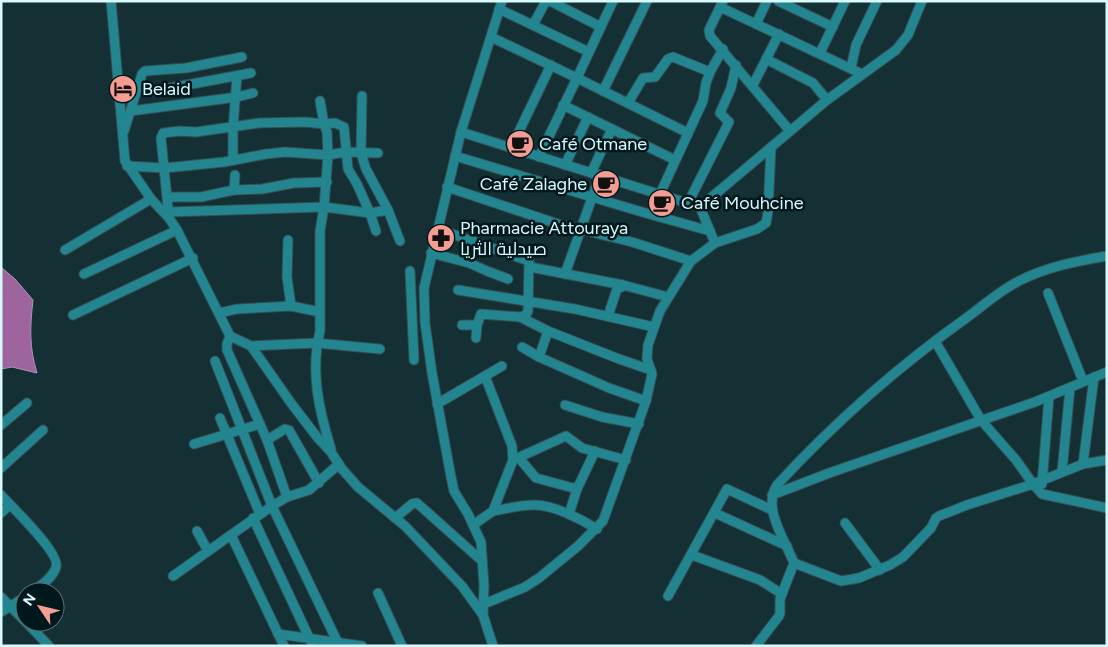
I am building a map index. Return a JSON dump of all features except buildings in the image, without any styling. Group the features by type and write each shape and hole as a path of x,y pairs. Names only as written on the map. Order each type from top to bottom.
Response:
{"street":[{"path":"111,1 125,161 151,199 169,215 193,258 230,336 251,346 316,343 380,349"},
{"path":"533,25 548,1 601,28"},
{"path":"539,157 613,1"},
{"path":"603,91 647,1"},
{"path":"756,24 767,1"},
{"path":"778,1 833,26"},
{"path":"820,53 845,1"},
{"path":"851,68 856,45 877,1"},
{"path":"700,206 827,100 896,50 908,35 922,1"},
{"path":"790,131 709,33 722,4 756,24 862,74"},
{"path":"483,615 480,542 454,491 437,404 425,323 424,288 461,132 501,5 533,25 589,52"},
{"path":"753,86 778,34"},
{"path":"491,37 688,133"},
{"path":"660,194 703,101 710,72 723,49"},
{"path":"123,134 142,74 145,72 186,68 242,57"},
{"path":"628,103 643,78 655,77 668,59 673,57 710,72"},
{"path":"766,60 813,83 827,100"},
{"path":"511,148 551,65"},
{"path":"688,203 729,122 720,113 730,88 736,65"},
{"path":"154,91 251,73"},
{"path":"233,160 232,128 237,97 237,76"},
{"path":"131,111 237,97 253,93"},
{"path":"362,96 361,153 366,169 388,210 400,241"},
{"path":"320,101 327,132 328,155 327,182 320,231 320,331 316,343 315,365 317,396 331,452"},
{"path":"563,106 675,160"},
{"path":"565,164 588,117"},
{"path":"169,215 161,138 163,133 196,132 259,124 335,123 344,127 348,169 357,184 376,231"},
{"path":"565,274 592,197 595,174 612,129"},
{"path":"461,132 700,206"},
{"path":"484,604 539,578 597,529 605,518 646,401 652,375 648,363 648,345 660,311 691,261 715,243 757,229 766,223 771,147"},
{"path":"127,166 165,168 285,152 328,155 346,152 378,153"},
{"path":"455,156 710,231"},
{"path":"234,190 235,175"},
{"path":"167,197 201,197 234,190 262,189 294,183 327,182"},
{"path":"447,187 558,224 632,242 691,261"},
{"path":"64,250 151,199"},
{"path":"700,206 715,243"},
{"path":"169,215 324,207 370,214 388,210"},
{"path":"438,229 526,258 531,263 527,313 520,317"},
{"path":"84,274 177,230"},
{"path":"288,240 287,277 290,306"},
{"path":"432,253 465,261 508,279"},
{"path":"756,646 779,616 780,600 794,563 772,510 772,495 777,485 873,391 935,341 1018,281 1056,266 1107,256"},
{"path":"73,315 193,258"},
{"path":"530,267 623,285 668,297"},
{"path":"410,272 414,360"},
{"path":"608,316 616,289 623,285"},
{"path":"458,290 529,300 654,327"},
{"path":"1048,293 1083,381"},
{"path":"506,316 509,298"},
{"path":"219,313 238,309 290,306 320,312"},
{"path":"476,338 477,325 481,314 520,317 548,331 651,370"},
{"path":"412,324 425,323"},
{"path":"462,326 477,325"},
{"path":"539,357 548,331"},
{"path":"230,336 227,350 267,440 288,497"},
{"path":"935,341 981,420 1037,482 1042,494 1107,508"},
{"path":"251,346 291,403 331,452 342,469 358,487 405,526 462,586 483,615 493,646"},
{"path":"522,347 539,357 609,388 646,401"},
{"path":"215,362 272,506 338,644"},
{"path":"437,404 502,366"},
{"path":"772,495 832,472 1049,397 1107,372"},
{"path":"485,376 516,459 536,478 577,488"},
{"path":"1083,464 1094,377"},
{"path":"1062,472 1070,388"},
{"path":"1037,482 1049,397"},
{"path":"1,425 28,403"},
{"path":"565,405 639,424"},
{"path":"220,418 257,516 311,642"},
{"path":"194,444 260,424"},
{"path":"267,440 285,429 289,430 319,482"},
{"path":"1,468 43,430"},
{"path":"494,511 516,459 566,436 582,448 626,460"},
{"path":"570,514 577,488 594,451"},
{"path":"794,563 843,582 880,570 897,561 911,550 939,516 1083,464 1107,460"},
{"path":"173,576 272,506 288,497 309,490 339,464"},
{"path":"668,596 728,489 772,510"},
{"path":"1,495 46,544 56,560 57,564 54,571 42,582"},
{"path":"395,518 412,504 418,503 482,561"},
{"path":"1,513 10,505"},
{"path":"473,525 494,511 533,505 570,514 597,529"},
{"path":"715,512 787,546"},
{"path":"844,523 880,570"},
{"path":"197,531 208,551"},
{"path":"230,535 284,646"},
{"path":"692,555 760,580 782,594"},
{"path":"378,593 402,646"},
{"path":"1,597 15,611"},
{"path":"1,612 15,604"},
{"path":"35,632 49,646"},
{"path":"278,634 311,642 362,646"}],"shaded area":[{"path":"1,267 15,279 33,300 31,337 37,373 12,367 1,369"}],"place":[{"name":"Belaid","path":"123,89"},
{"name":"Café Otmane","path":"520,144"},
{"name":"Café Zalaghe","path":"606,184"},
{"name":"Café Mouhcine","path":"662,203"},
{"name":"Pharmacie Attouraya صيدلية الثريا","path":"441,238"}]}
